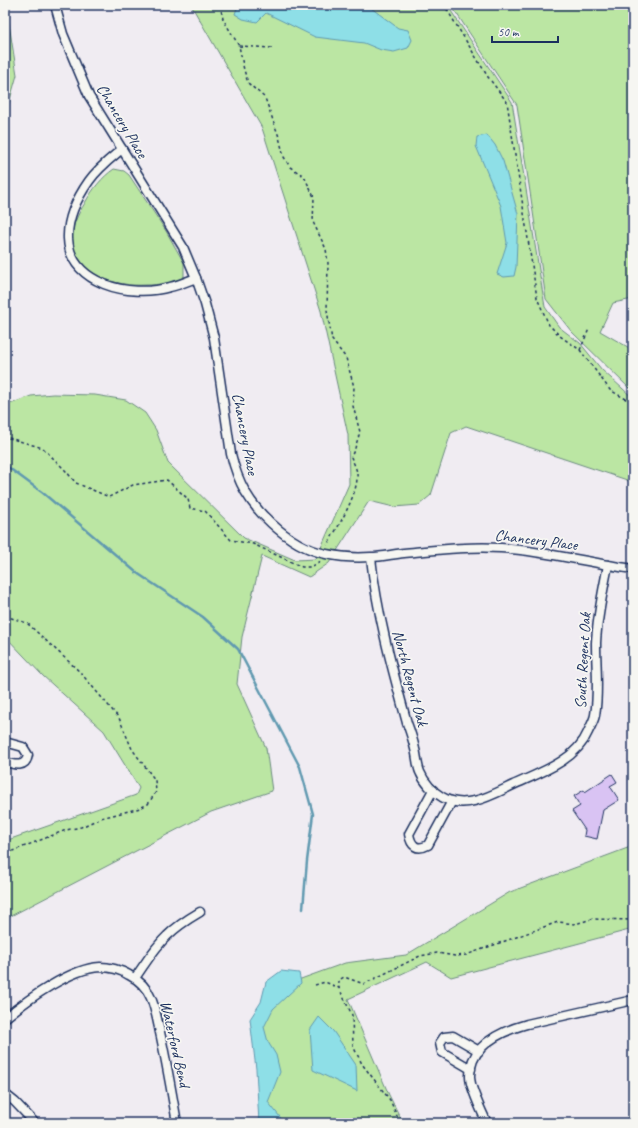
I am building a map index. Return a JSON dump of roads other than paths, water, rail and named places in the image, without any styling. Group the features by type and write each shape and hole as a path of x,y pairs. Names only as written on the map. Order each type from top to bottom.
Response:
{"street":[{"name":"Chancery Place","path":"55,5 63,34 89,96 183,247 205,304 214,338 231,454 235,470 241,485 256,507 276,527 298,542 325,554 371,558 470,548 501,548 538,552 633,569"},
{"path":"122,149 101,167 89,181 72,212 67,236 69,250 75,263 86,274 95,280 110,286 126,289 149,290 171,288 196,278"},
{"name":"North Regent Oak","path":"371,558 376,601 393,674 420,772 433,790 442,797"},
{"name":"South Regent Oak","path":"442,797 452,801 465,802 483,799 547,769 565,758 575,750 587,734 595,716 597,684 596,642 600,606 608,565"},
{"path":"5,742 23,747 28,755 27,761 22,765 5,762"},
{"path":"433,790 409,834 412,844 417,847 422,848 428,844 452,801"},
{"path":"135,978 156,948 167,936 178,926 200,912"},
{"name":"Waterford Bend","path":"5,1018 54,984 72,974 100,967 120,971 135,978 145,986 156,1013 167,1063 177,1123"},
{"path":"487,1123 469,1077 473,1060 487,1041 512,1029 633,1000"},
{"path":"471,1069 444,1055 440,1049 440,1043 444,1037 453,1036 479,1050"},
{"path":"5,1094 35,1123"}],"water":[{"path":"238,5 367,5 398,28 408,30 412,40 408,48 394,52 381,50 364,43 315,37 266,13 257,22 243,19 235,14"},
{"path":"487,135 495,145 503,161 518,214 516,267 514,276 504,277 497,274 507,243 501,206 476,146 477,137"},
{"path":"281,971 299,973 301,983 273,1009 264,1027 268,1042 276,1055 280,1072 268,1102 283,1123 259,1123 256,1069 250,1019 261,1002 266,982"},
{"path":"319,1017 333,1031 356,1065 357,1091 313,1070 310,1030"}],"waterway":[{"path":"5,465 43,493 137,573 203,617 238,649 300,767 313,814 303,909"}]}
